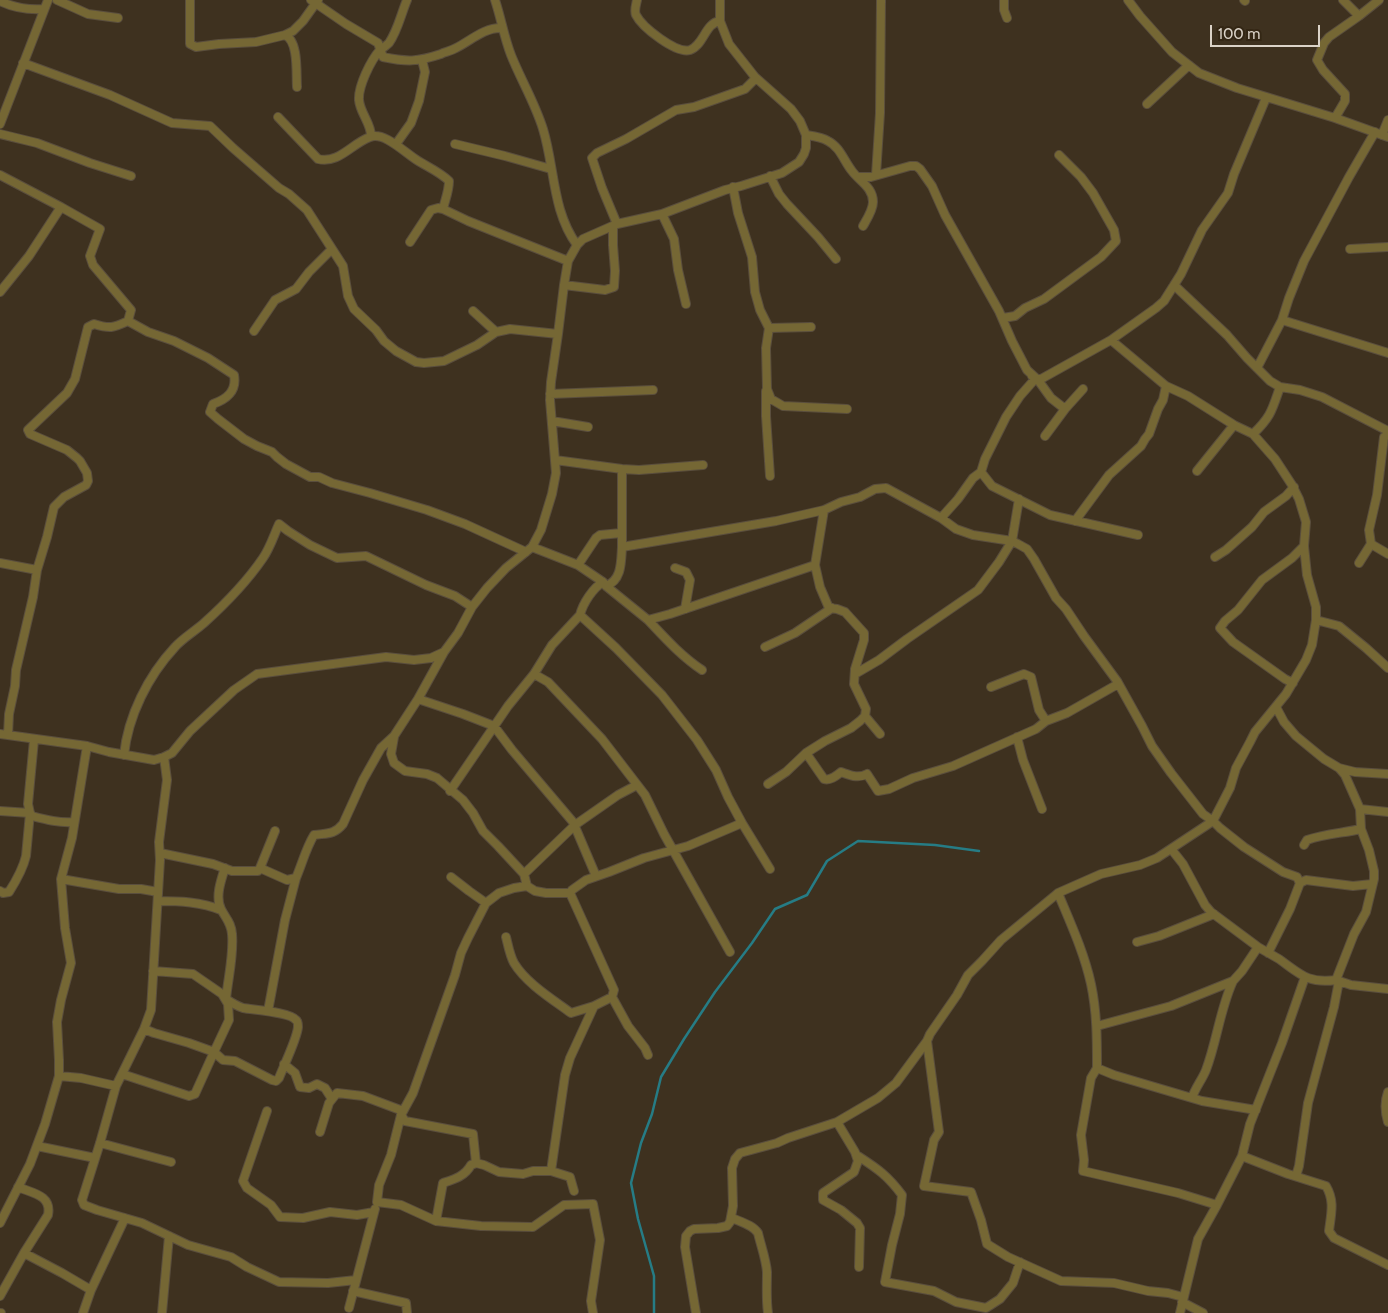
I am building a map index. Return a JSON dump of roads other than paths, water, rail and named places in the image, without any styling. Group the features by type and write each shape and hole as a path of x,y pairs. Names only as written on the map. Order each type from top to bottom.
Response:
{"street":[{"path":"0,124 48,0"},
{"path":"57,0 88,14 118,18"},
{"path":"190,0 190,44 196,47 256,42 285,35 293,31 303,21 315,1 346,24 378,42 382,56 408,61 422,60 454,49 470,38 496,28 502,28"},
{"path":"371,136 369,124 359,100 360,93 368,67 380,50 388,43 396,29 407,0"},
{"path":"495,0 502,28 514,61 523,84 535,105 544,131 561,216 571,237 578,245"},
{"path":"636,0 636,14 643,23 663,41 682,50 693,49 698,45 712,24 720,20"},
{"path":"268,1011 285,920 296,878 310,841 314,835 333,833 343,824 363,780 381,748 394,736 418,699 472,607 506,568 529,550 541,530 556,473 550,394 551,382 568,261 578,245 583,239 615,225 662,214 725,190 782,173 798,162 804,154 806,135 800,121 791,109 756,78 729,44 720,20 720,0"},
{"path":"876,176 880,113 881,0"},
{"path":"1004,0 1004,10 1007,18"},
{"path":"1128,0 1172,52 1199,73 1266,98 1335,118 1382,135"},
{"path":"1343,0 1359,16"},
{"path":"1335,118 1345,101 1345,94 1323,70 1317,60 1324,43 1379,0"},
{"path":"0,2 33,10 44,9"},
{"path":"285,35 290,37 294,44 296,87"},
{"path":"396,144 411,123 419,101 425,72 422,60"},
{"path":"23,63 110,95 172,123 210,126 306,210 343,266 348,296 354,309 396,352 416,362 444,361 478,345 496,332 510,328 558,334"},
{"path":"1147,104 1189,65"},
{"path":"564,285 605,290 614,288 613,245 615,225 592,158 676,110 694,107 745,89 756,78"},
{"path":"941,518 981,472 985,459 1006,417 1035,378 1046,376 1110,340 1156,308 1164,300 1174,285 1202,230 1228,193 1266,98"},
{"path":"278,117 318,159 326,161 338,157 355,144 371,136 378,136 396,144 419,162 444,176 449,182 443,209"},
{"path":"1257,368 1282,320 1304,261 1349,177 1382,135 1388,120"},
{"path":"0,134 37,143 131,176"},
{"path":"806,135 828,140 837,147 850,170 859,177 872,193 874,204 862,226"},
{"path":"454,144 551,169"},
{"path":"1003,318 1015,316 1044,299 1101,257 1116,242 1114,230 1093,193 1059,154"},
{"path":"859,177 876,176 910,166 916,166 920,169 932,186 945,215 1003,318 1027,370 1051,398 1065,409"},
{"path":"0,175 100,229 90,256 94,265 131,310 128,321"},
{"path":"770,176 786,204 836,259"},
{"path":"733,188 738,213 752,257 755,292 760,310 769,328 766,348 766,416 770,476"},
{"path":"0,292 29,256 61,207"},
{"path":"410,242 431,210 438,208 568,261"},
{"path":"662,214 674,239 678,270 686,304"},
{"path":"1350,249 1388,248"},
{"path":"254,331 275,300 296,289 309,272 332,249"},
{"path":"1174,285 1227,335 1257,368 1280,387 1300,390 1322,397 1388,430"},
{"path":"473,311 496,332"},
{"path":"1282,320 1388,353"},
{"path":"128,321 148,332 174,341 208,358 234,375 236,383 232,391 223,400 213,404 210,412 244,439 272,452 310,477 319,477 332,483 370,492 427,510 529,550 578,565 605,584 648,620 670,644 691,663 702,670"},
{"path":"128,321 107,328 94,324 88,327 75,379 67,393 28,430 30,434 67,450 80,461 88,477 86,485 64,497 54,508 37,570 4,735 87,746 154,760 172,753 190,731 234,690 257,674 386,658 414,660 431,658 444,652"},
{"path":"769,328 811,327"},
{"path":"696,1313 685,1247 686,1236 694,1229 718,1228 727,1226 730,1222 732,1218 732,1168 740,1153 777,1143 837,1122 878,1098 896,1083 927,1041 968,975 1002,940 1058,893 1101,874 1140,865 1158,858 1213,821 1230,788 1236,768 1250,742 1276,707 1306,660 1312,645 1316,607 1307,575 1304,546 1306,522 1294,487 1275,459 1253,434 1234,425 1188,396 1166,386 1110,340"},
{"path":"1075,521 1109,474 1145,440 1163,400 1166,386"},
{"path":"1253,434 1271,413 1280,387"},
{"path":"766,389 771,400 783,406 847,409"},
{"path":"1045,436 1083,389"},
{"path":"550,394 653,390"},
{"path":"552,421 588,427"},
{"path":"1197,471 1234,425"},
{"path":"1359,563 1371,544 1369,530 1377,495 1384,437 1388,435"},
{"path":"555,460 639,470 703,465"},
{"path":"450,791 508,706 534,674 552,645 580,614 581,609 592,592 598,586 612,584 616,580 619,572 622,547 622,469"},
{"path":"981,472 992,486 1050,515 1138,534"},
{"path":"1215,557 1252,527 1264,512 1286,496 1294,487"},
{"path":"622,547 749,527 824,510 841,502 860,497 875,489 886,488 941,518 956,529 973,535 1012,541 1027,549 1034,559 1056,598 1111,671 1161,760 1202,814 1244,847 1283,872 1297,877 1300,882"},
{"path":"855,674 879,660 978,590 1012,541 1019,498"},
{"path":"768,784 786,772 806,753 824,741 851,728 865,716 866,709 854,684 856,663 864,640 864,633 845,612 829,608 820,587 815,565 824,510"},
{"path":"124,755 125,740 136,709 154,673 176,646 205,623 235,592 264,557 279,524 310,544 337,558 366,556 426,585 455,596 472,607"},
{"path":"578,565 596,538 621,533"},
{"path":"1371,544 1388,554"},
{"path":"1293,682 1285,679 1233,642 1220,628 1238,610 1262,580 1292,558 1304,546"},
{"path":"0,563 37,570"},
{"path":"648,620 815,565"},
{"path":"675,568 686,572 690,580 684,609"},
{"path":"765,647 796,633 832,608"},
{"path":"580,614 662,695 697,740 716,770 742,823 770,869"},
{"path":"1316,620 1339,626 1388,668"},
{"path":"534,674 548,682 602,739 645,795 664,834 730,952"},
{"path":"991,686 1024,674 1031,677 1039,710 1046,721"},
{"path":"806,753 827,780 841,772 855,777 867,774 878,791 889,789 913,778 953,766 1036,729 1046,721 1067,713 1118,684"},
{"path":"418,699 494,726 512,750 574,822 596,876"},
{"path":"1276,707 1284,722 1296,736 1339,768 1345,775 1360,809 1361,829 1374,871 1366,912 1354,934 1338,981 1334,1007 1308,1103 1296,1176"},
{"path":"865,716 880,734"},
{"path":"394,736 391,754 394,763 405,771 427,774 437,778 462,800 473,813 483,831 524,874 528,886 535,891 570,893 586,880 644,858 688,846 742,823"},
{"path":"1018,737 1023,760 1042,809"},
{"path":"0,891 3,893 9,892 25,862 34,740"},
{"path":"0,1223 30,1164 45,1124 58,1076 57,1022 60,1000 71,963 65,928 61,879 72,838 87,746"},
{"path":"164,757 167,780 159,842 158,901 151,1010 144,1029 116,1086 82,1200 84,1205 142,1223 188,1245 231,1257 246,1267 279,1282 328,1283 356,1280"},
{"path":"1339,768 1354,772 1388,774"},
{"path":"524,874 575,825 618,795 637,785"},
{"path":"1360,809 1388,812"},
{"path":"0,811 30,813 32,816 62,823 74,822"},
{"path":"1304,845 1307,840 1319,836 1361,829"},
{"path":"160,853 213,864 232,871 258,871 275,831"},
{"path":"1172,850 1183,864 1205,904 1214,914 1298,974 1325,982 1338,981 1352,985 1388,989"},
{"path":"225,868 219,903 221,910 230,923 232,933 226,1000"},
{"path":"260,868 287,880 296,878"},
{"path":"451,877 486,903"},
{"path":"61,879 119,889 141,889 158,892"},
{"path":"1300,882 1306,880 1353,886 1372,884"},
{"path":"1268,953 1290,909 1300,882"},
{"path":"349,1308 377,1202 379,1185 391,1155 402,1113 413,1093 461,953 486,903 499,893 528,886"},
{"path":"570,893 600,962 611,982 614,990 612,997 628,1026 645,1048 648,1055"},
{"path":"1058,893 1081,949 1091,982 1097,1026 1097,1068 1091,1078 1081,1136 1084,1160 1083,1171 1178,1193 1217,1205"},
{"path":"158,901 207,904 221,910"},
{"path":"1137,942 1159,936 1214,914"},
{"path":"506,936 513,962 544,994 571,1013 594,1006 612,997"},
{"path":"1192,1098 1206,1070 1226,996 1233,981 1258,947"},
{"path":"122,1074 189,1096 195,1094 229,1020 228,1004 222,994 193,974 153,971"},
{"path":"1180,1313 1198,1239 1242,1156 1250,1124 1282,1043 1305,977"},
{"path":"1097,1026 1171,1006 1233,981"},
{"path":"144,1029 214,1052 223,1060 235,1061 272,1080 276,1080 279,1078 296,1036 298,1022 295,1018 268,1011 245,1008 226,1000"},
{"path":"551,1171 565,1075 570,1058 594,1006"},
{"path":"927,1041 938,1132 934,1140 924,1186 971,1192 987,1244 1060,1281 1114,1283 1168,1294 1203,1313"},
{"path":"284,1064 295,1072 300,1086 308,1088 317,1084 325,1088 332,1099"},
{"path":"1097,1068 1114,1075 1192,1098 1256,1110"},
{"path":"58,1076 81,1078 116,1086"},
{"path":"1388,1092 1385,1101 1388,1122"},
{"path":"320,1132 329,1103 337,1093 363,1096 402,1113 405,1121 474,1134 476,1163"},
{"path":"267,1111 243,1181 247,1188 271,1205 280,1217 303,1218 330,1212 356,1215 374,1212"},
{"path":"837,1122 858,1156 890,1180 902,1195 900,1214 884,1282 934,1290 956,1302 986,1308 1000,1299 1013,1282 1020,1262"},
{"path":"100,1143 171,1162"},
{"path":"37,1146 95,1158"},
{"path":"858,1156 854,1172 822,1193 822,1197 841,1210 860,1228 859,1268"},
{"path":"1242,1156 1326,1186 1332,1196 1329,1231 1334,1238 1388,1265"},
{"path":"436,1221 443,1183 457,1179 468,1171 471,1165 476,1163 498,1172 523,1174 533,1171 551,1171 570,1177 574,1191"},
{"path":"0,1296 48,1215 50,1208 48,1202 43,1197 18,1187"},
{"path":"377,1202 401,1205 436,1221 481,1226 533,1227 564,1205 593,1204 600,1240 592,1301 593,1313"},
{"path":"83,1313 91,1290 125,1218"},
{"path":"732,1218 751,1226 758,1233 767,1271 766,1303 768,1313"},
{"path":"162,1313 168,1236"},
{"path":"24,1254 91,1290"},
{"path":"353,1291 406,1303 407,1313"}],"waterway":[{"path":"654,1313 654,1276 638,1219 631,1183 661,1077 715,992 775,909 807,895 827,861 858,841 935,845 979,851"}]}
